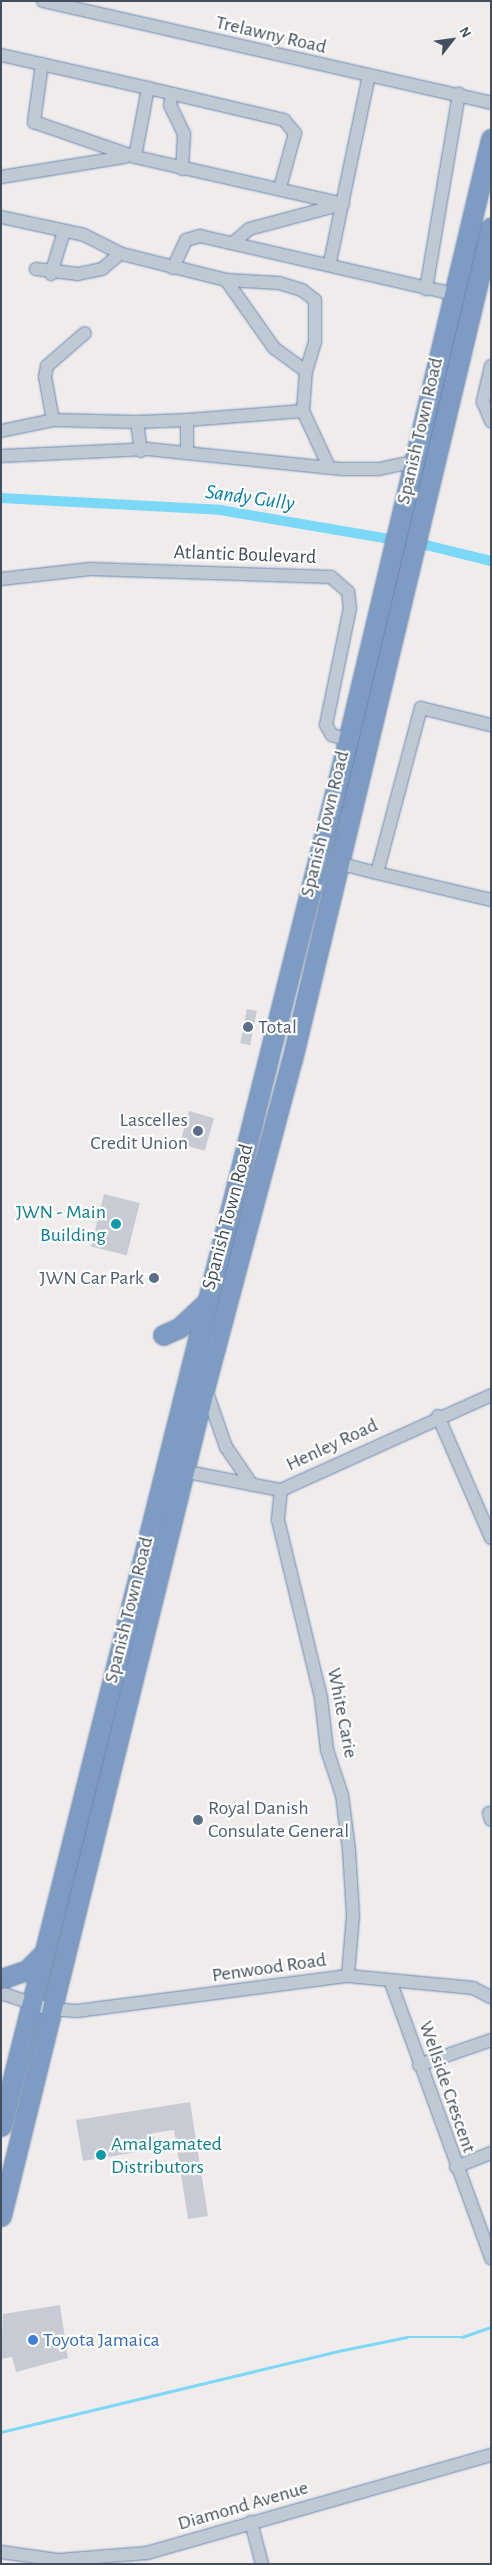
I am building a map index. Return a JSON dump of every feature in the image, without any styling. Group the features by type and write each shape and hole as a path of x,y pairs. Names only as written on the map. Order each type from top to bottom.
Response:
{"highway":[{"name":"Spanish Town Road","path":"1,2126 41,2005 148,1627 187,1472 205,1386 292,1060 433,475 481,252 491,140"},
{"name":"Spanish Town Road","path":"1,2216 41,2005 45,1952 90,1765 348,740 457,295 481,252 491,227"},
{"path":"269,1055 292,1060"},
{"path":"163,1335 179,1328 206,1302"},
{"path":"90,1765 96,1760 139,1630 148,1627"},
{"path":"1,1979 26,1970 45,1952"}],"street":[{"name":"Trelawny Road","path":"45,2 369,76 459,94 491,103"},
{"path":"1,55 284,120 295,133 280,188"},
{"path":"42,64 34,122 135,157 182,169 280,188 343,204"},
{"path":"330,262 369,76"},
{"path":"135,157 148,88"},
{"path":"172,94 170,105 184,134 182,169"},
{"path":"426,289 459,94"},
{"path":"1,177 135,157"},
{"path":"233,243 249,229 343,204"},
{"path":"1,217 84,235 120,254 173,268 212,273 226,280 278,283 302,290 315,300 315,342 306,371 303,412 328,467"},
{"path":"51,274 64,230"},
{"path":"173,268 186,240 200,236 330,262 426,289 457,295"},
{"path":"36,269 51,274 102,269 120,254"},
{"path":"226,280 274,348 306,371"},
{"path":"53,420 45,377 47,366 85,333"},
{"path":"491,366 483,402 491,421"},
{"path":"1,431 53,420 137,422 303,412"},
{"path":"187,420 188,453"},
{"path":"137,422 140,451"},
{"path":"1,456 140,451 188,453 328,467 379,469 416,461"},
{"name":"Atlantic Boulevard","path":"1,579 90,569 331,577 348,592 350,608 326,725 332,735 348,740"},
{"path":"377,873 420,708 491,725"},
{"path":"338,864 491,900"},
{"path":"187,1380 205,1386 226,1447 252,1485"},
{"name":"Henley Road","path":"165,1468 282,1490 438,1416 491,1395"},
{"path":"438,1416 491,1538"},
{"name":"White Carie","path":"282,1490 278,1520 321,1698 327,1750 342,1795 349,1850 353,1915 348,1976"},
{"name":"Penwood Road","path":"1,1993 41,2005 77,2011 348,1976 391,1983 473,1988 491,1997"},
{"name":"Wellside Crescent","path":"391,1983 456,2168 491,2258"},
{"path":"419,2064 491,2040"},
{"path":"456,2168 491,2153"},
{"name":"Diamond Avenue","path":"1,2552 59,2560 118,2557 147,2553 491,2455"},
{"path":"251,2522 262,2564"}],"building":[{"name":"Total","path":"247,1009 257,1011 250,1045 240,1043"},
{"name":"Lascelles Credit Union","path":"189,1111 214,1118 205,1151 180,1144"},
{"name":"JWN - Main Building","path":"104,1194 140,1203 127,1255 91,1246"},
{"name":"Amalgamated Distributors","path":"190,2102 208,2216 188,2219 174,2130 153,2133 156,2149 83,2161 76,2120"},
{"name":"Toyota Jamaica","path":"60,2305 68,2358 16,2372 12,2357 1,2359 3,2314"}],"waterway":[{"name":"Sandy Gully","path":"1,498 220,510 430,546 491,561"},
{"path":"1,2432 343,2350 407,2337 462,2337 491,2327"}],"place":[{"name":"Total","path":"248,1027"},
{"name":"Lascelles Credit Union","path":"198,1131"},
{"name":"JWN - Main Building","path":"116,1224"},
{"name":"JWN Car Park","path":"154,1278"},
{"name":"Royal Danish Consulate General","path":"198,1820"},
{"name":"Amalgamated Distributors","path":"101,2155"},
{"name":"Toyota Jamaica","path":"33,2340"}]}
